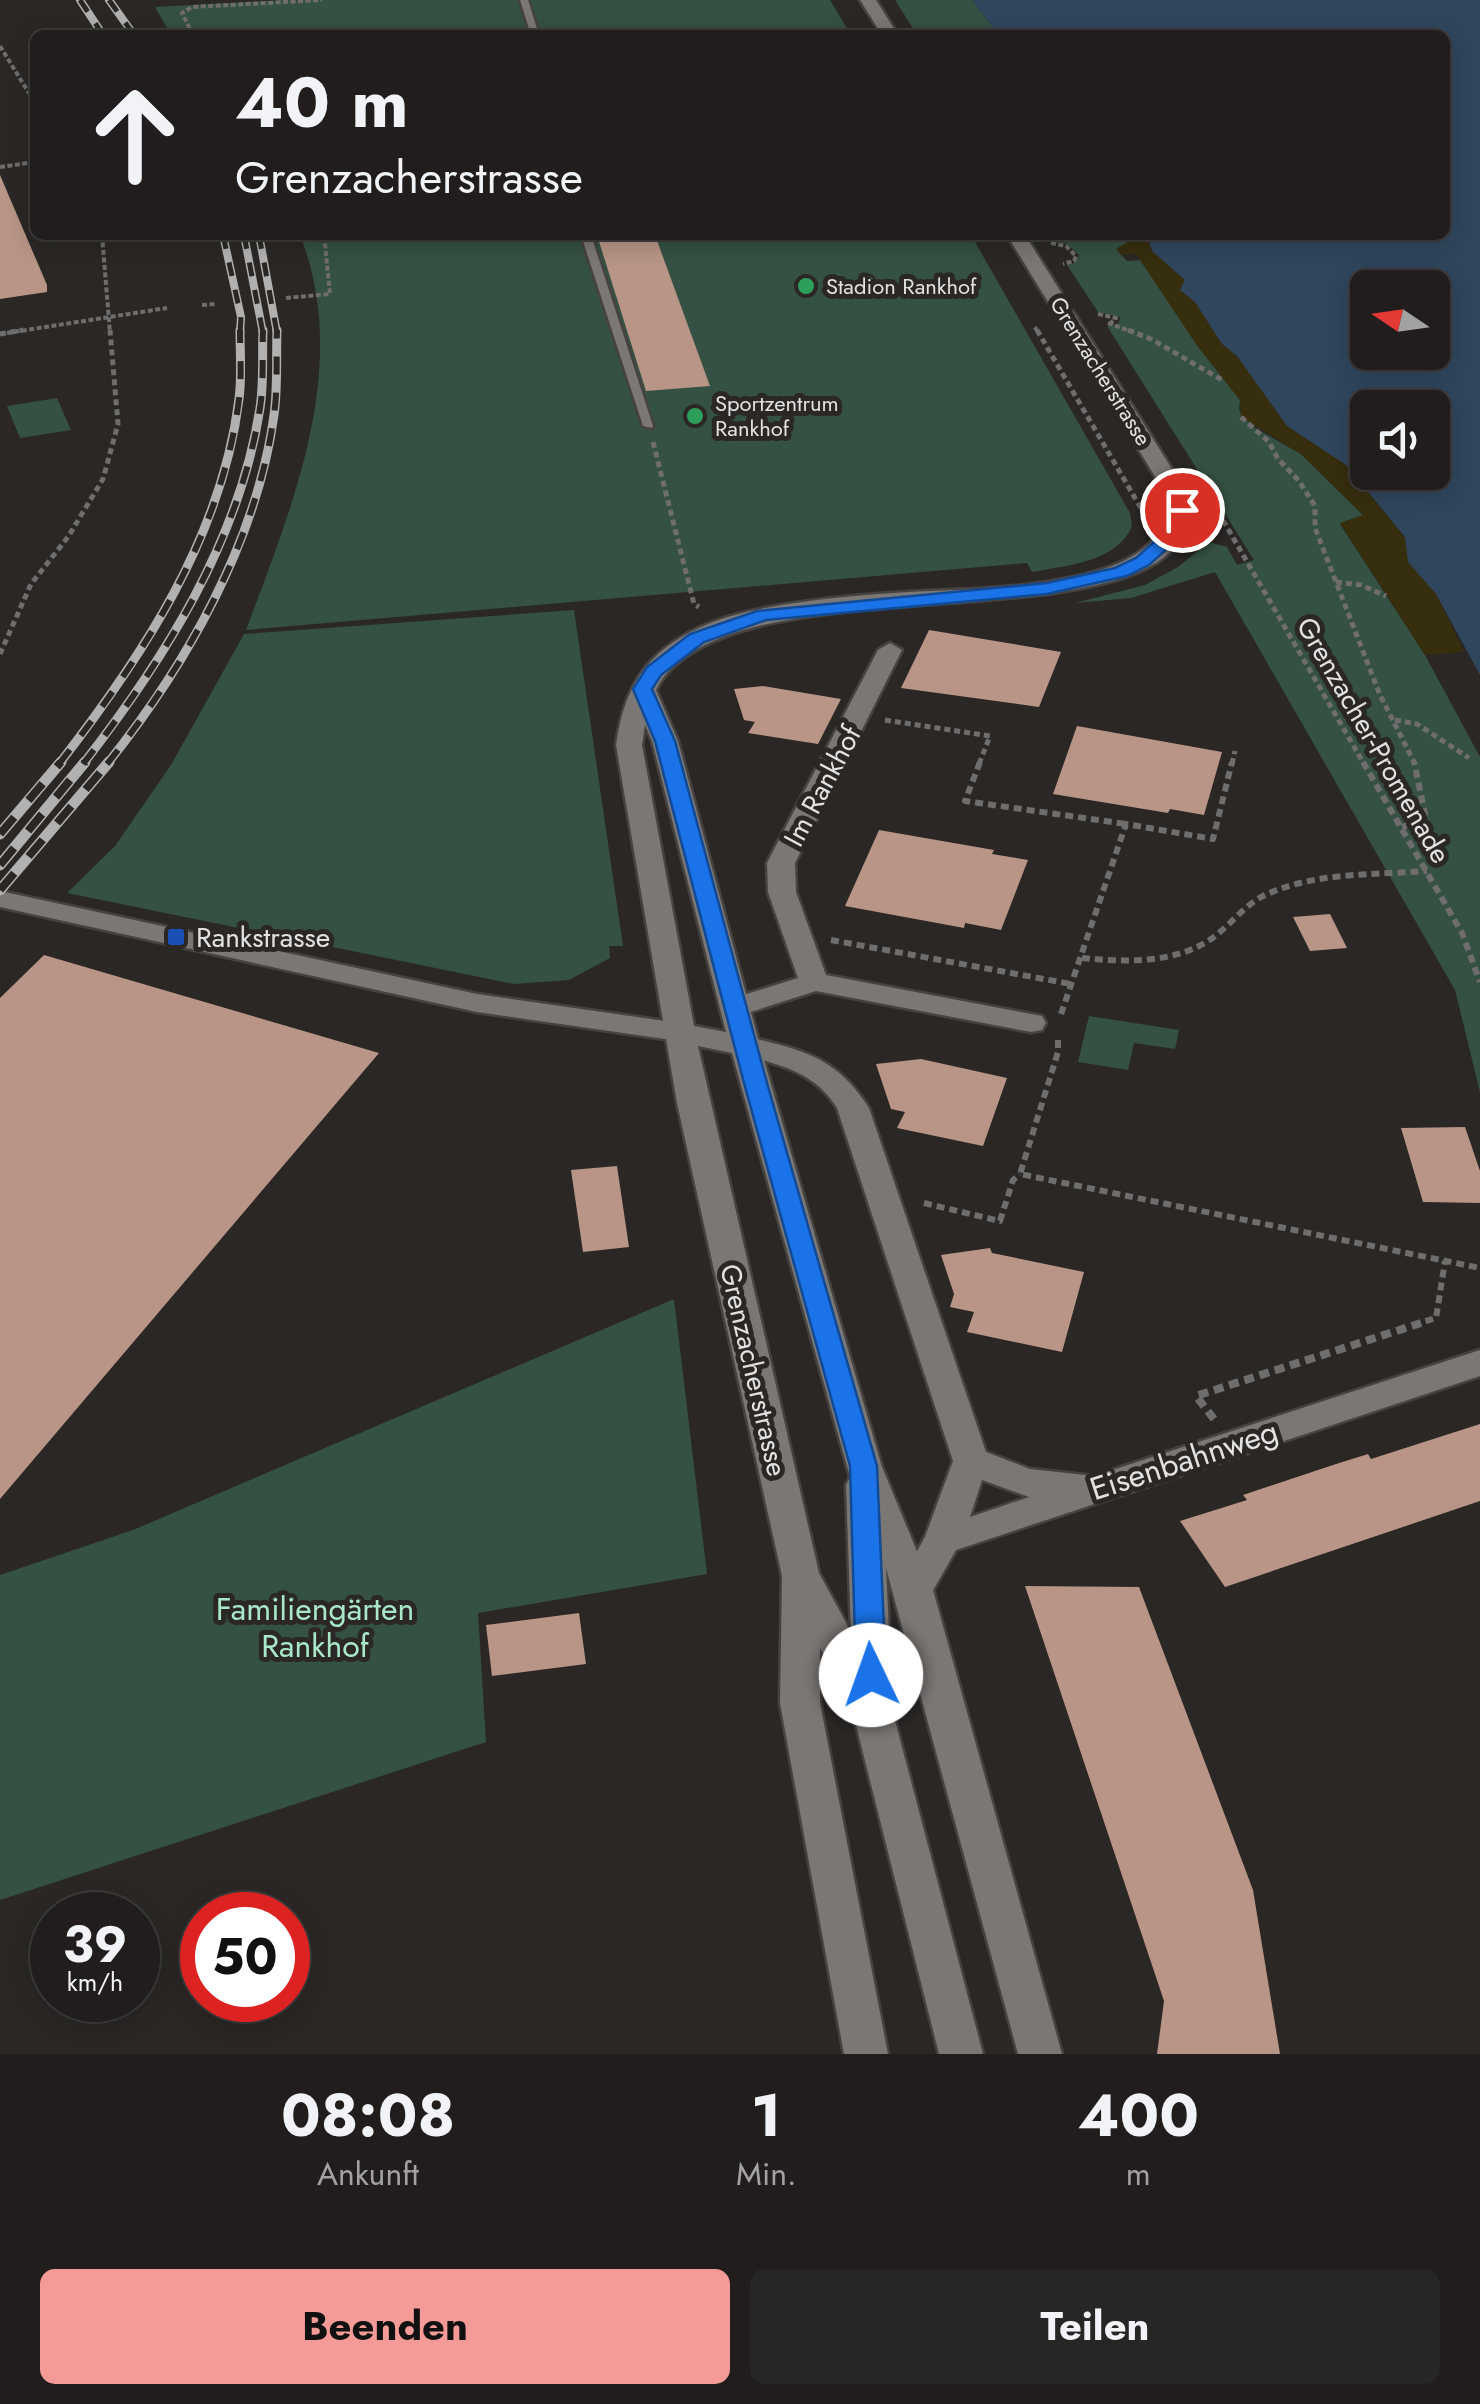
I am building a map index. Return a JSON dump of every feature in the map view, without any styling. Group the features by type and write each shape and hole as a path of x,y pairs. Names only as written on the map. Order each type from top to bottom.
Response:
{"main road":[{"path":"868,0 887,30"},
{"name":"Grenzacherstrasse","path":"866,2054 800,1703 802,1576 679,1032 629,745 643,689 654,671 674,653 731,624 802,610 1092,581 1142,562 1171,536 1180,520 1178,496 1019,240"},
{"name":"Im Rankhof","path":"814,982 782,892 781,863 890,650"},
{"path":"643,689 665,741 745,1046 864,1466 914,1590 1040,2054"},
{"path":"0,899 477,1002 679,1032 745,1046 832,1076 847,1097 970,1461 943,1540 914,1590"},
{"path":"679,1032 735,1008 814,982 1031,1023"},
{"name":"Eisenbahnweg","path":"943,1540 1480,1363"},
{"path":"970,1461 1027,1484 1094,1490"},
{"path":"864,1466 873,1713 961,2054"},
{"path":"802,1576 873,1713"}],"lane":[{"path":"524,0 533,30"},
{"path":"588,240 648,426"}],"path":[{"path":"191,30 182,12 192,7 322,0"},
{"path":"0,46 30,90"},
{"path":"0,167 30,163"},
{"path":"0,654 31,584 68,537 103,478 118,424 102,240"},
{"path":"286,298 330,294 325,240"},
{"path":"1048,243 1066,246 1076,256 1061,264"},
{"path":"202,305 216,304"},
{"path":"0,334 167,308"},
{"path":"1093,314 1116,318 1108,324"},
{"path":"1031,320 1146,518"},
{"path":"1100,324 1151,339 1222,380"},
{"path":"1241,417 1269,442 1314,506 1316,528 1380,695 1414,760 1424,814 1420,821 1402,827"},
{"path":"648,426 694,604"},
{"name":"Grenzacher-Promenade","path":"1224,522 1462,933 1480,982"},
{"path":"1336,582 1361,585 1386,596"},
{"path":"859,716 990,736 965,801 1213,838 1236,751"},
{"path":"1394,720 1418,724 1469,758"},
{"path":"915,1196 926,1205 1000,1221 1012,1180 1020,1174 1058,1052 1057,1028 1126,824"},
{"path":"1082,958 1141,960 1180,953 1210,940 1239,911 1265,896 1298,885 1427,871"},
{"path":"799,940 827,939 1071,984"},
{"path":"1020,1174 1480,1268"},
{"path":"1232,1444 1196,1396 1436,1318 1444,1261"}],"green space":[{"path":"284,0 830,0 848,30 168,30 155,7"},
{"path":"895,0 972,0 995,30 914,30"},
{"name":"Sportzentrum Rankhof","path":"301,240 974,240 1130,513 1132,526 1115,548 1103,555 1032,572 1027,563 246,630 281,535 310,436 320,335 314,285"},
{"path":"1128,240 1117,250 1127,261 1142,260 1196,344 1240,400 1239,410 1255,428 1301,454 1364,516 1340,524 1425,655 1480,757 1480,1092 1455,990 1215,572 1131,598 1075,603 1145,585 1178,567 1209,542 1227,547 1237,565 1254,560 1107,326 1119,323 1120,317 1098,312 1067,265 1075,263 1079,255 1066,243 1052,242"},
{"path":"57,398 71,430 20,438 7,406"},
{"path":"574,610 623,946 609,946 610,958 569,980 514,984 67,893 115,846 171,765 244,634"},
{"path":"1089,1016 1179,1030 1175,1049 1134,1043 1128,1070 1078,1062"},
{"name":"Familiengärten Rankhof","path":"674,1299 707,1574 478,1613 486,1742 0,1900 0,1575 133,1530"}],"sand":[{"path":"1127,240 1149,240 1152,251 1185,280 1180,290 1195,302 1222,344 1237,356 1287,426 1346,465 1350,470 1350,490 1366,490 1405,538 1409,562 1436,594 1464,652 1425,655 1340,523 1363,515 1301,454 1241,417 1240,400 1196,344 1136,254 1122,255 1116,249"}],"water":[{"path":"972,0 1480,0 1480,675 1436,594 1408,562 1405,537 1366,490 1450,490 1450,390 1350,390 1350,470 1287,426 1237,356 1222,344 1195,302 1180,290 1185,280 1152,251 1149,240 1450,240 1450,30 995,30"}],"building":[{"path":"0,175 47,285 47,292 0,299"},
{"path":"599,240 657,240 710,386 646,391"},
{"path":"929,630 1061,652 1039,707 901,688"},
{"path":"763,686 841,699 818,744 748,733 755,722 744,720 734,689"},
{"path":"1077,726 1222,752 1204,815 1053,794"},
{"path":"879,830 994,850 992,854 1028,860 1001,930 965,923 964,928 845,906"},
{"path":"1330,914 1347,948 1310,951 1293,917"},
{"path":"44,955 379,1053 0,1499 0,998"},
{"path":"921,1059 1007,1078 983,1146 897,1128 905,1112 891,1109 876,1064"},
{"path":"1465,1127 1480,1171 1480,1203 1423,1202 1401,1128"},
{"path":"617,1166 629,1247 583,1252 571,1170"},
{"path":"990,1248 992,1253 1084,1272 1062,1352 967,1332 974,1312 950,1307 954,1294 941,1255"},
{"path":"1480,1424 1480,1501 1225,1587 1180,1521 1247,1500 1243,1495 1336,1464 1368,1454 1371,1459"},
{"path":"1025,1586 1139,1587 1253,1890 1280,2054 1157,2054 1164,2001"},
{"path":"579,1613 586,1664 492,1676 486,1625"}],"railway":[{"path":"80,0 100,30"},
{"path":"109,0 130,30"},
{"path":"224,240 241,317 240,333"},
{"path":"245,240 263,333"},
{"path":"260,240 277,333"},
{"path":"59,764 148,638 196,547 230,450 240,391 240,333"},
{"path":"83,764 142,683 217,551 250,457 261,399 263,333"},
{"path":"107,764 190,644 235,555 265,462 275,404 277,333"},
{"path":"0,834 61,762"},
{"path":"0,865 85,762"},
{"path":"0,890 109,762"}],"place":[{"name":"Stadion Rankhof","path":"806,286"},
{"name":"Sportzentrum Rankhof","path":"695,416"},
{"name":"Rankstrasse","path":"176,937"}],"route":[{"path":"871,1675 864,1466 755,1083 665,741 643,689 654,671 697,638 764,615 1047,588 1120,572 1156,551 1171,536 1182,510"}]}
